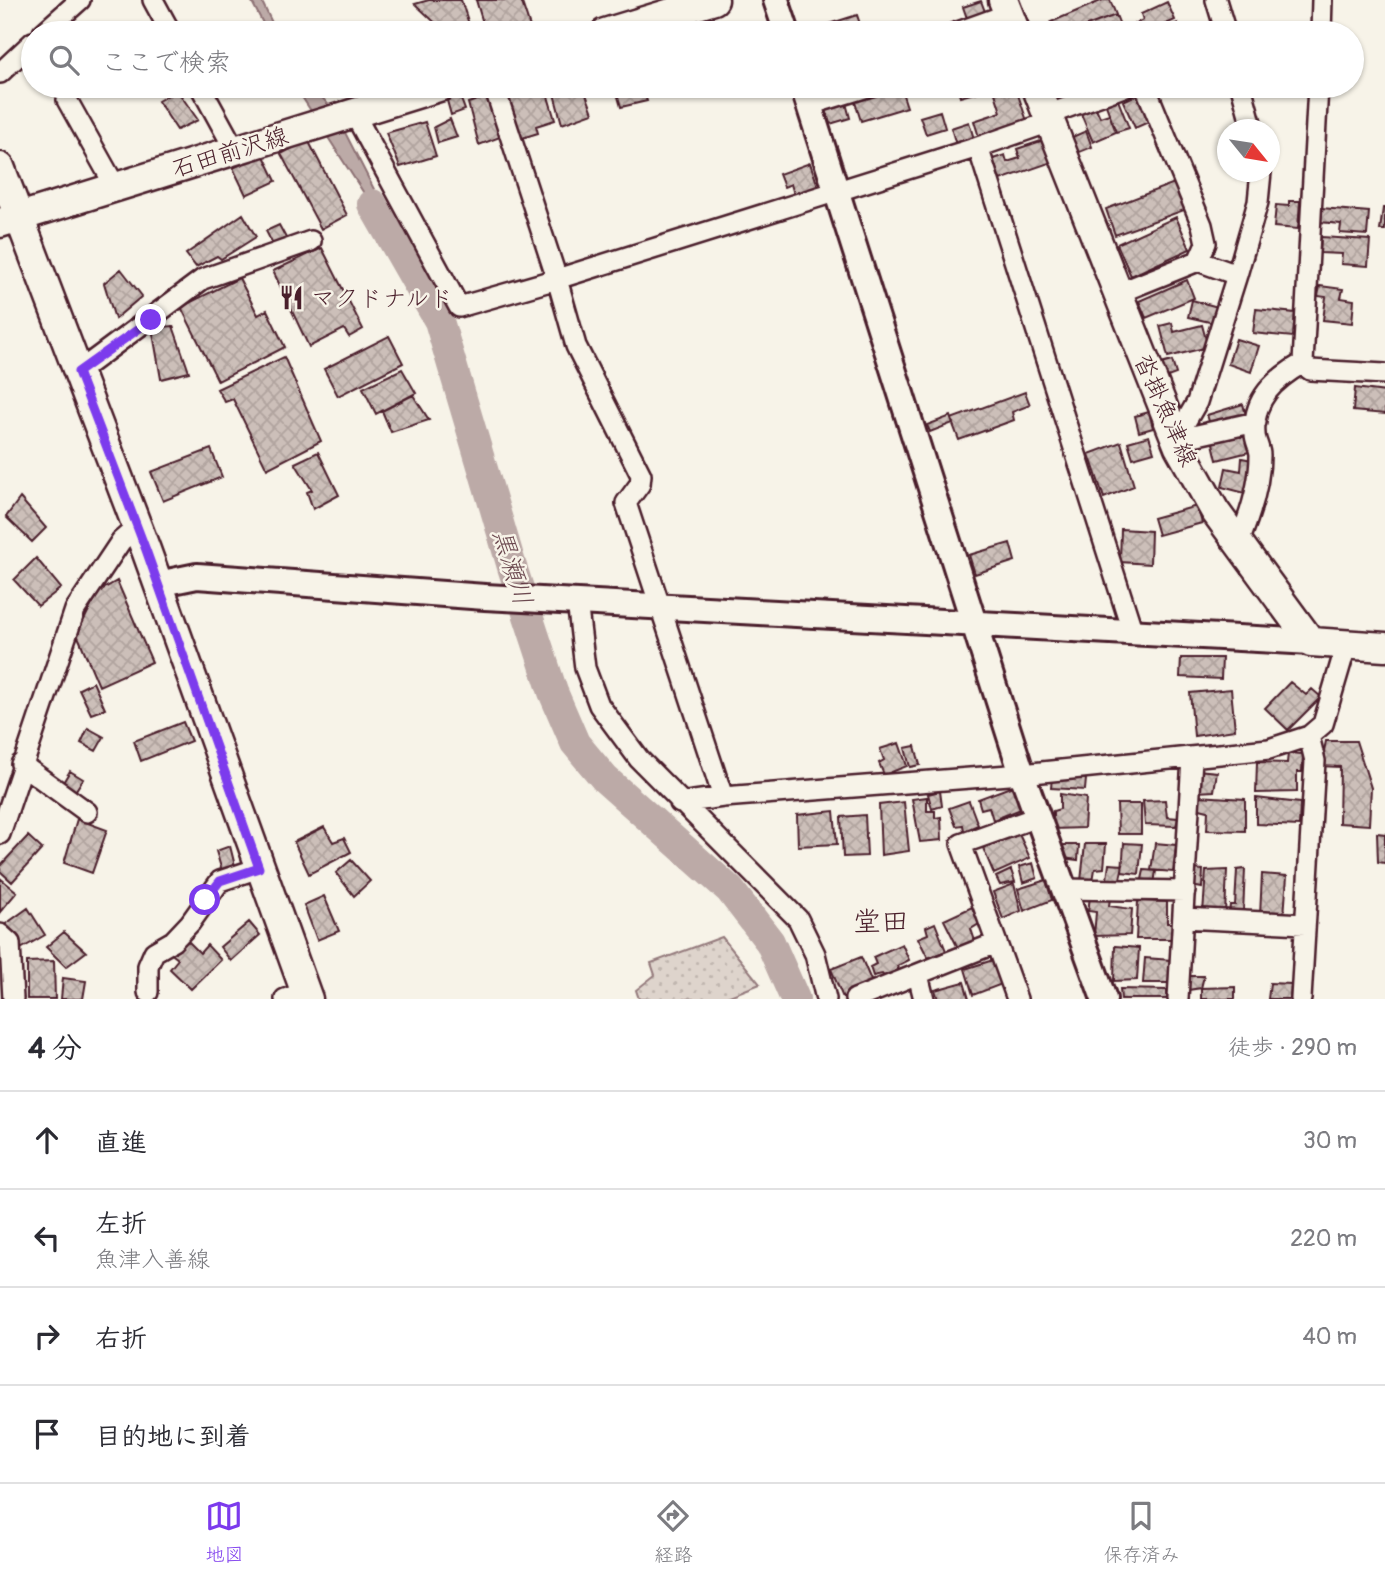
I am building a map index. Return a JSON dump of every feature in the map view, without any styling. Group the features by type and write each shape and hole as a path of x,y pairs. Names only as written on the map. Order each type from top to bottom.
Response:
{"main road":[{"path":"645,21 714,0"},
{"name":"石田前沢線","path":"9,220 406,98"},
{"name":"沓掛魚津線","path":"1041,98 1175,440 1238,544 1311,642"},
{"path":"1,168 9,220 78,372 137,527 259,868 300,997"},
{"path":"1311,642 1385,647"}],"street":[{"path":"56,21 80,0"},
{"path":"153,0 164,21"},
{"path":"776,0 783,21"},
{"path":"1216,0 1222,21"},
{"path":"1321,21 1322,0"},
{"path":"0,73 21,53"},
{"path":"207,98 235,150"},
{"path":"498,98 576,346 641,475 640,484 626,503 663,606 723,797"},
{"path":"807,98 976,622 1022,774 1104,999"},
{"path":"355,115 460,307 978,147 1098,98"},
{"path":"1150,98 1202,225 1206,243 1198,261"},
{"path":"1244,98 1250,119"},
{"path":"1317,98 1303,363 1310,370 1385,374"},
{"path":"67,100 115,186"},
{"path":"978,147 1133,633"},
{"path":"1175,440 1197,402 1258,202 1260,182"},
{"path":"78,372 203,279 311,241"},
{"path":"1116,294 1198,261 1237,275"},
{"path":"1238,544 1248,520 1260,454 1255,434 1260,401 1279,377 1303,363"},
{"path":"1175,440 1256,422"},
{"path":"0,834 21,764 75,610 121,541 137,527"},
{"path":"158,584 197,576 485,597 1311,642"},
{"path":"567,600 585,668 600,705 639,759 680,803 771,888 797,919 815,954 826,999"},
{"path":"680,803 723,797 1022,774 1269,749 1309,736 1322,724 1346,646"},
{"path":"1301,999 1315,761 1309,736"},
{"path":"1178,999 1192,758"},
{"path":"21,764 87,812"},
{"path":"1017,999 961,844 1037,817"},
{"path":"148,992 148,966 154,952 173,941 190,923 220,881 259,868"},
{"path":"1064,889 1185,891"},
{"path":"1183,918 1305,924"},
{"path":"0,934 10,943 13,999"},
{"path":"855,999 996,943"},
{"path":"918,975 924,999"}],"shaded area":[{"path":"251,0 261,0 271,21 262,21"},
{"path":"303,98 323,98 334,111 423,285"},
{"path":"722,937 760,984 722,999 639,999 636,990 655,975 651,963"}],"building":[{"path":"429,0 461,0 468,21 433,21 415,4"},
{"path":"476,0 521,0 528,21 482,21"},
{"path":"1103,0 1110,0 1116,15 1100,21 1053,21"},
{"path":"981,1 987,17 968,21 963,7"},
{"path":"1167,2 1175,20 1141,21 1143,20 1141,14"},
{"path":"857,15 859,21 838,21"},
{"path":"1116,15 1118,21 1100,21"},
{"path":"163,98 183,98 198,120 177,130 158,101"},
{"path":"446,98 460,98 465,110 451,115"},
{"path":"487,98 500,137 479,145 468,103"},
{"path":"506,98 549,98 555,120 536,126 538,133 522,138"},
{"path":"555,98 587,98 593,113 562,124"},
{"path":"618,98 646,98 647,101 621,107"},
{"path":"904,98 907,107 861,121 854,99"},
{"path":"997,98 1019,98 1027,121 979,137 974,121 1001,112"},
{"path":"1143,98 1153,120 1135,128 1123,101"},
{"path":"1118,100 1129,128 1116,132 1106,105"},
{"path":"846,103 850,118 830,124 826,109"},
{"path":"1096,108 1100,117 1109,114 1116,132 1093,142 1081,114"},
{"path":"940,111 945,128 926,134 920,117"},
{"path":"450,119 457,137 438,143 434,127"},
{"path":"425,122 436,156 400,167 386,133"},
{"path":"969,122 974,139 956,145 951,128"},
{"path":"1086,131 1092,147 1077,153 1070,138"},
{"path":"308,140 347,215 321,229 281,154"},
{"path":"1044,140 1052,162 1000,180 993,159 1005,155 1007,162 1020,158 1017,149"},
{"path":"263,154 276,181 246,195 233,168"},
{"path":"810,163 819,189 795,198 791,184 784,187 779,174"},
{"path":"1177,182 1187,209 1115,235 1106,209"},
{"path":"1289,201 1300,201 1298,229 1274,227 1276,205 1289,206"},
{"path":"1321,208 1369,212 1367,235 1340,233 1341,224 1320,222"},
{"path":"1383,208 1385,230 1380,230"},
{"path":"243,214 256,237 221,259 217,256 196,267 186,254"},
{"path":"1176,217 1190,249 1131,276 1117,244"},
{"path":"279,225 286,238 273,245 266,231"},
{"path":"1321,237 1370,240 1368,266 1341,264 1342,254 1320,253"},
{"path":"322,248 363,329 349,337 344,329 309,347 273,271"},
{"path":"121,269 142,296 115,319 104,283"},
{"path":"239,278 258,315 267,310 285,347 218,381 181,307"},
{"path":"1187,280 1194,298 1146,318 1139,301"},
{"path":"1320,286 1343,289 1341,298 1354,300 1352,323 1323,320 1326,297 1318,296"},
{"path":"1192,300 1218,307 1214,323 1188,317"},
{"path":"1256,309 1295,313 1293,337 1253,333"},
{"path":"1172,323 1174,332 1202,325 1208,347 1168,357 1160,326"},
{"path":"173,326 189,372 161,379 152,328"},
{"path":"389,336 403,363 338,396 324,369"},
{"path":"1236,339 1259,346 1251,372 1228,364"},
{"path":"284,357 321,441 267,469 233,399 225,402 217,389"},
{"path":"1172,361 1176,374 1165,378 1161,364"},
{"path":"402,369 416,393 376,414 363,388"},
{"path":"1355,388 1385,392 1385,414 1353,411"},
{"path":"1025,392 1030,405 1012,412 1014,420 959,440 951,419"},
{"path":"413,395 429,420 391,432 382,411"},
{"path":"1243,404 1247,419 1212,430 1207,415"},
{"path":"1149,412 1153,428 1139,432 1135,416"},
{"path":"951,416 953,423 930,432 927,425"},
{"path":"1244,431 1249,452 1217,460 1212,439"},
{"path":"1149,436 1154,452 1133,458 1128,442"},
{"path":"1121,442 1134,486 1104,498 1089,454"},
{"path":"211,449 222,477 163,501 151,472"},
{"path":"318,452 339,495 313,509 307,492 312,490 295,463"},
{"path":"1242,458 1252,460 1245,493 1222,487 1226,468 1241,471"},
{"path":"20,498 46,528 32,542 6,517"},
{"path":"1197,506 1202,523 1158,535 1153,518"},
{"path":"1121,529 1151,531 1150,564 1120,562"},
{"path":"1010,543 1015,561 975,574 969,555"},
{"path":"36,558 61,588 38,606 14,580"},
{"path":"117,581 152,662 99,686 77,634 98,592"},
{"path":"1181,658 1222,658 1221,679 1180,677"},
{"path":"93,682 105,709 91,714 79,689"},
{"path":"1290,682 1306,695 1312,689 1321,697 1288,730 1265,708"},
{"path":"1231,689 1235,730 1194,736 1190,693"},
{"path":"183,722 191,741 141,761 134,741"},
{"path":"88,728 104,737 96,751 81,743"},
{"path":"1326,741 1356,741 1371,788 1369,825 1339,823 1340,767 1321,766"},
{"path":"899,743 907,766 884,775 879,763 884,760 880,749"},
{"path":"915,746 920,765 910,767 905,748"},
{"path":"1288,753 1303,754 1302,772 1297,772 1297,792 1256,793 1257,762 1287,763"},
{"path":"1197,770 1217,772 1214,791 1197,792"},
{"path":"70,771 83,779 74,793 62,784"},
{"path":"1052,777 1086,779 1085,790 1051,788"},
{"path":"1013,786 1021,809 993,820 989,807 981,809 978,799"},
{"path":"940,791 942,806 932,809 928,794"},
{"path":"1060,794 1086,798 1084,828 1053,829 1053,811 1060,809"},
{"path":"1198,796 1245,799 1245,831 1207,830 1208,811 1196,808"},
{"path":"927,797 927,811 935,811 935,818 941,817 942,840 920,842 912,799"},
{"path":"1256,798 1300,803 1299,826 1256,824"},
{"path":"1165,800 1167,817 1178,818 1176,826 1145,825 1143,801"},
{"path":"969,801 978,825 964,831 963,825 956,826 949,808"},
{"path":"904,802 909,851 881,855 879,805"},
{"path":"1117,804 1141,804 1141,834 1118,834"},
{"path":"834,811 837,844 798,846 797,815"},
{"path":"865,815 867,856 843,857 841,817"},
{"path":"77,819 107,830 92,873 64,863"},
{"path":"324,827 333,842 344,838 351,852 309,874 294,842"},
{"path":"1018,832 1030,858 994,874 983,848"},
{"path":"1377,833 1385,834 1385,863 1378,862"},
{"path":"28,836 42,849 12,882 0,871 0,866"},
{"path":"1124,843 1142,844 1139,874 1122,872"},
{"path":"1155,843 1176,845 1173,872 1151,870"},
{"path":"1085,844 1106,844 1104,868 1095,869 1093,881 1081,881"},
{"path":"1062,845 1079,845 1078,860 1063,858"},
{"path":"230,846 235,866 222,871 216,851"},
{"path":"351,860 370,881 354,896 336,873"},
{"path":"1033,863 1037,878 1023,883 1019,867"},
{"path":"1109,864 1123,865 1120,879 1107,879"},
{"path":"1193,869 1203,870 1202,888 1191,886"},
{"path":"1245,869 1243,913 1229,914 1230,905 1235,905 1237,870"},
{"path":"1011,870 1015,882 1000,885 996,877"},
{"path":"1144,870 1156,871 1154,884 1141,884"},
{"path":"1227,870 1225,914 1203,913 1206,871"},
{"path":"1262,874 1287,876 1284,916 1260,916"},
{"path":"0,878 17,892 0,912"},
{"path":"1046,880 1052,900 1024,911 1018,889"},
{"path":"1014,884 1021,911 1003,919 993,892"},
{"path":"324,896 339,931 317,940 304,905"},
{"path":"1090,897 1110,898 1109,906 1132,909 1130,935 1094,936 1096,912 1088,911"},
{"path":"1138,901 1167,902 1167,923 1172,923 1173,939 1136,939"},
{"path":"972,907 979,924 971,929 975,941 958,948 944,920"},
{"path":"28,908 45,935 19,950 3,926"},
{"path":"249,922 260,935 231,961 220,947"},
{"path":"935,923 946,951 928,958 918,938 928,934 926,927"},
{"path":"64,932 86,952 66,967 46,947"},
{"path":"185,938 200,953 207,945 221,960 191,989 170,969 178,959 169,952"},
{"path":"902,944 909,960 897,966 900,974 887,980 882,974 873,976 870,967 876,964 873,957"},
{"path":"1115,946 1139,948 1137,980 1114,981"},
{"path":"861,957 873,985 843,998 831,969"},
{"path":"1145,958 1171,960 1169,983 1143,983"},
{"path":"993,960 1002,984 973,995 965,969"},
{"path":"54,961 55,999 27,999 27,962"},
{"path":"1187,976 1204,976 1201,988 1188,990"},
{"path":"63,978 86,981 83,999 61,999"},
{"path":"964,982 969,999 938,999 935,990"},
{"path":"1270,983 1291,984 1290,999 1268,999"},
{"path":"1235,987 1235,999 1201,999 1201,988"},
{"path":"1120,989 1167,990 1167,999 1121,999"}],"waterway":[{"name":"黒瀬川","path":"372,204 439,321 512,567 553,692 575,743 605,779 730,890 770,942 795,999"},
{"path":"1252,258 1263,217"}],"place":[{"name":"マクドナルド","path":"291,298"}],"district":[{"name":"堂田","path":"881,921"}],"route":[{"path":"151,320 78,372 146,550 259,868 220,881 205,900"}]}
